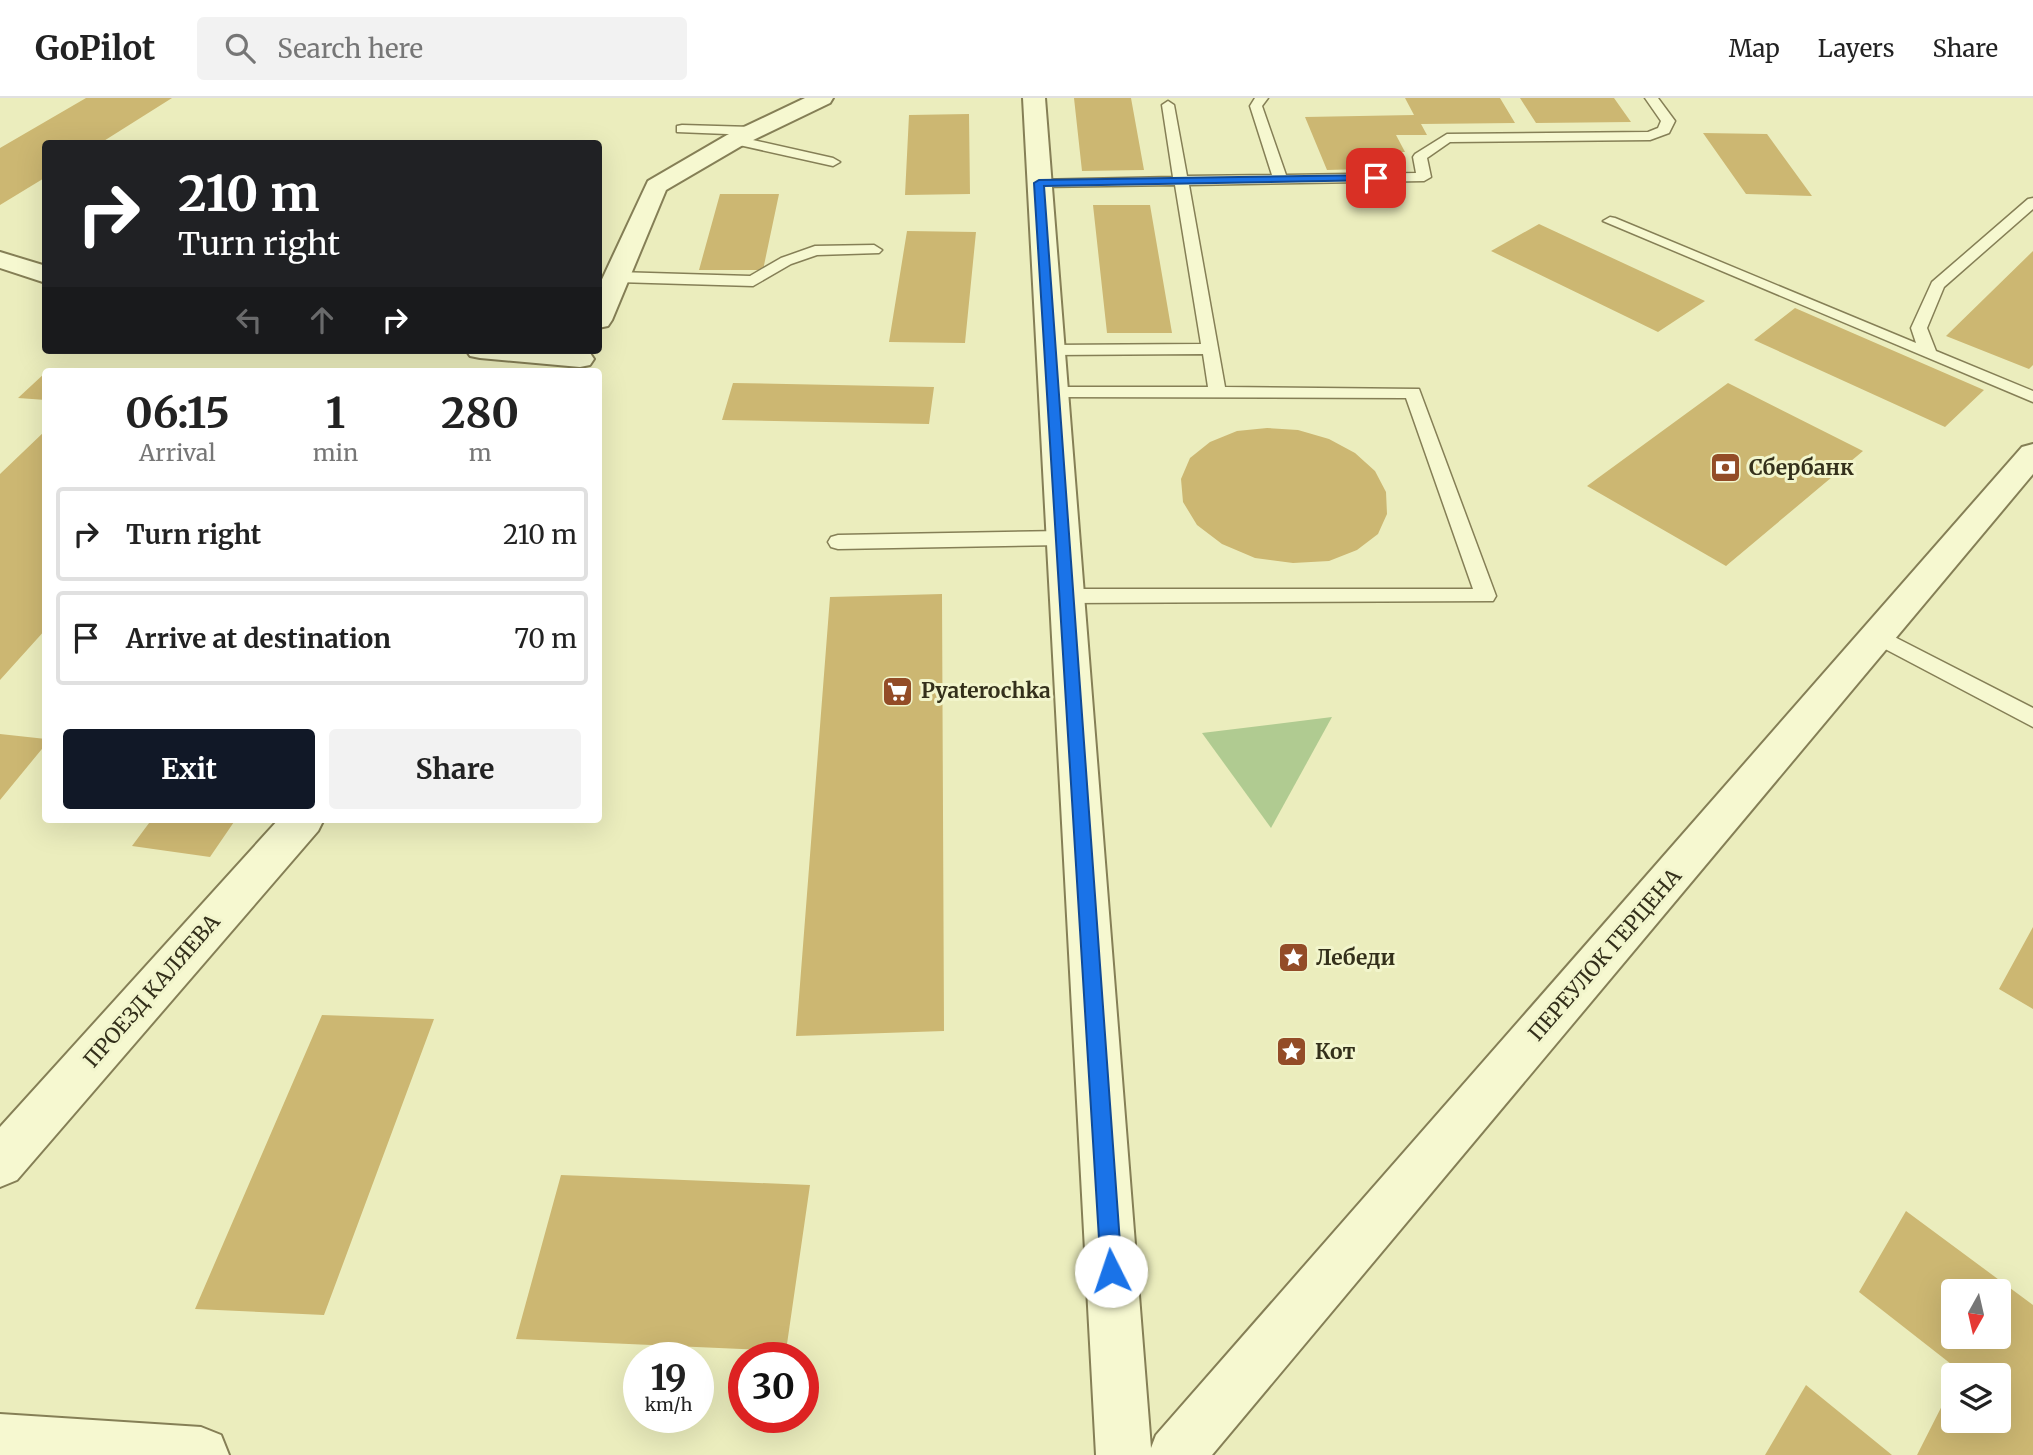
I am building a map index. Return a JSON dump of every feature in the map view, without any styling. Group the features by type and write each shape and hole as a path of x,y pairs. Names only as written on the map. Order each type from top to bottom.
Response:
{"street":[{"path":"602,311 656,186 744,136 822,98"},
{"path":"1034,98 1124,1455"},
{"path":"0,260 42,274"},
{"path":"520,354 580,360"},
{"name":"ПЕРЕУЛОК ГЕРЦЕНА","path":"1176,1455 2033,454"},
{"name":"ПРОЕЗД КАЛЯЕВА","path":"0,1163 300,823"},
{"path":"0,1443 201,1455"}],"lane":[{"path":"1262,98 1256,106 1280,179"},
{"path":"1039,183 1424,177 1420,157 1447,138 1650,136 1664,130 1668,121 1651,98"},
{"path":"1168,105 1217,392"},
{"path":"682,129 744,136 833,162"},
{"path":"1929,354 1919,328 1937,285 2033,202"},
{"path":"1610,221 2033,397"},
{"path":"617,277 753,281 786,261 815,251 874,250"},
{"path":"1050,350 1210,349"},
{"path":"1053,392 1413,393 1486,596 1067,596"},
{"path":"838,542 1063,538"},
{"path":"1877,636 2033,718"}],"green space":[{"path":"1332,717 1271,828 1202,733"}],"building":[{"path":"86,98 172,98 105,140 42,140 42,179 0,205 0,148"},
{"path":"1074,98 1131,98 1144,170 1082,171"},
{"path":"1405,98 1500,98 1515,123 1421,124 1427,135 1396,135 1405,152 1393,152 1401,168 1327,170 1305,117 1414,115"},
{"path":"1520,98 1614,98 1631,122 1536,123"},
{"path":"969,114 970,194 905,195 909,115"},
{"path":"1703,133 1767,134 1812,196 1746,194"},
{"path":"720,194 779,194 763,270 699,270"},
{"path":"1093,205 1150,205 1172,333 1107,333"},
{"path":"1539,224 1705,301 1658,332 1491,251"},
{"path":"907,231 976,232 965,343 889,342"},
{"path":"2033,251 2033,365 2029,369 1946,336"},
{"path":"1795,308 1984,390 1945,427 1754,340"},
{"path":"42,376 42,400 18,398"},
{"path":"733,383 934,387 929,424 722,420"},
{"name":"Сбербанк","path":"1728,383 1863,451 1726,566 1587,486"},
{"path":"1267,428 1298,430 1329,439 1355,453 1375,471 1386,492 1387,514 1378,534 1357,550 1329,561 1293,563 1255,558 1222,544 1197,525 1183,502 1181,479 1190,458 1210,442 1237,431"},
{"path":"42,434 42,633 0,680 0,474"},
{"path":"942,594 944,1031 796,1036 830,597"},
{"path":"0,734 42,739 42,749 0,800"},
{"path":"149,823 233,823 210,857 132,846"},
{"path":"2033,927 2033,1009 1999,989"},
{"path":"322,1015 434,1019 324,1315 195,1309"},
{"path":"561,1175 810,1185 787,1342 728,1342 728,1348 714,1348 714,1342 623,1344 516,1339"},
{"path":"1906,1211 1998,1279 1941,1279 1941,1349 2011,1349 2011,1289 2033,1305 2033,1455 1917,1455 1941,1408 1941,1433 2011,1433 2011,1363 1950,1363 1859,1292"},
{"path":"1806,1385 1892,1455 1765,1455"}],"place":[{"name":"Сбербанк","path":"1726,468"},
{"name":"Pyaterochka","path":"898,691"},
{"name":"Лебеди","path":"1293,958"},
{"name":"Кот","path":"1292,1052"}],"route":[{"path":"1111,1271 1039,183 1376,178"}]}
